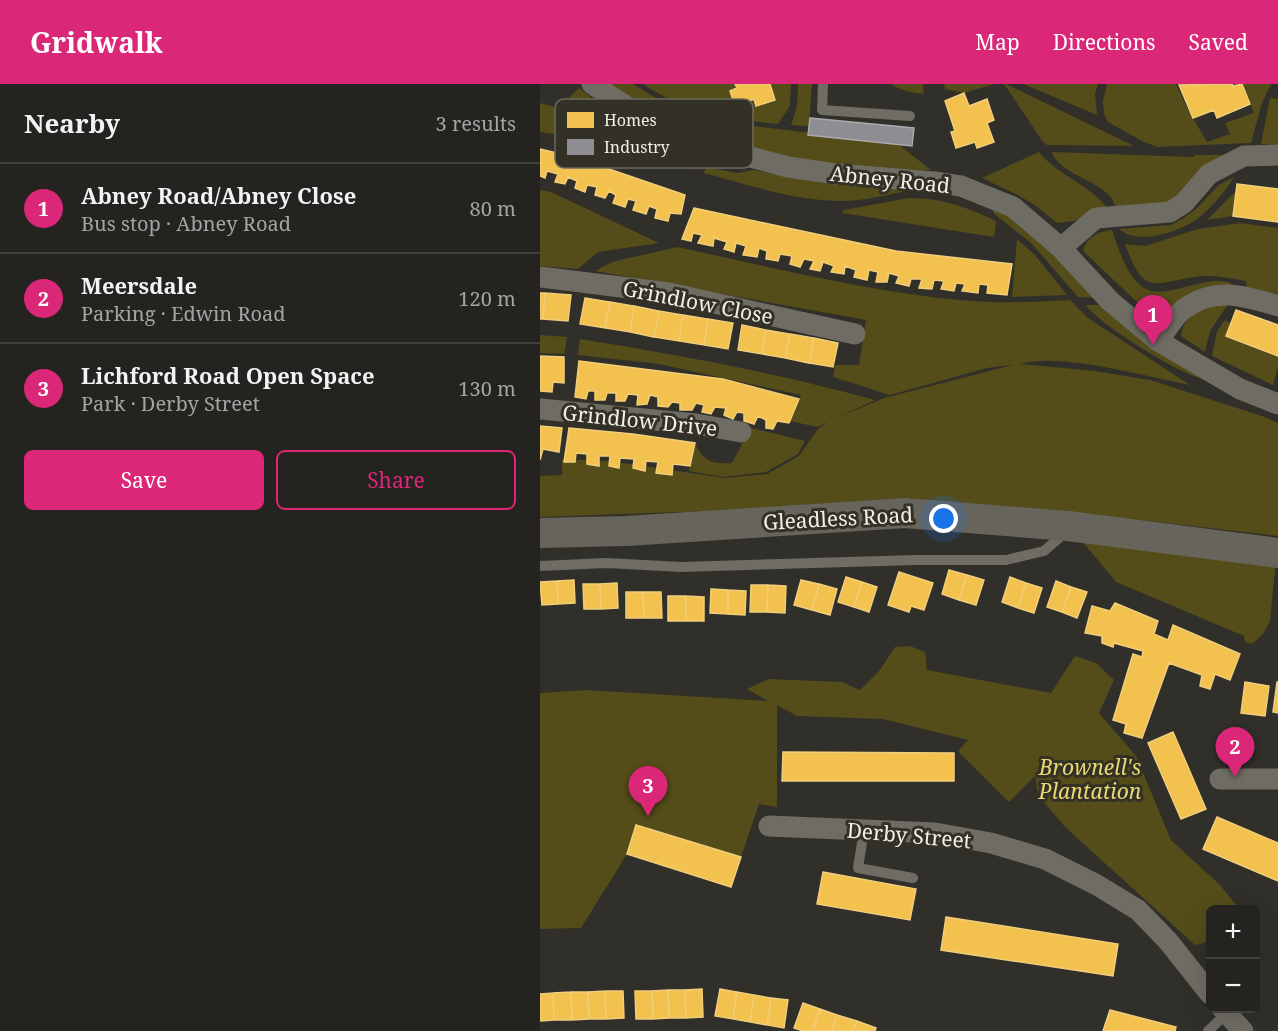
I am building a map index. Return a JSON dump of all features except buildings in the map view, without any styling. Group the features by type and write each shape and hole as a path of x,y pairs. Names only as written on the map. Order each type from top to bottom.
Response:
{"main road":[{"name":"Gleadless Road","path":"540,533 650,529 905,513 1068,526 1278,553"}],"street":[{"name":"Abney Road","path":"592,84 615,99"},
{"path":"1061,248 1095,218 1170,212 1184,203 1209,174 1244,156 1278,155"},
{"name":"Abney Road","path":"753,158 788,167 836,174 962,186 1012,207 1061,248 1110,301 1158,341 1240,389 1278,404"},
{"name":"Grindlow Close","path":"540,277 669,293 855,334"},
{"path":"1158,341 1183,309 1209,296 1237,294 1278,306"},
{"name":"Grindlow Drive","path":"540,409 696,424 741,432"},
{"path":"1220,779 1278,779"},
{"name":"Derby Street","path":"769,826 935,833 991,843 1045,859 1097,885 1138,910 1168,941 1206,989"},
{"path":"1226,1013 1243,1031"}],"lane":[{"path":"823,84 822,110 910,116"},
{"path":"540,566 607,563 681,567 916,560 1006,561 1044,551 1066,534 1068,526"},
{"path":"864,830 858,868 913,878"},
{"path":"1208,1031 1222,1013"}],"green space":[{"path":"606,84 633,84 659,99 631,99"},
{"path":"643,84 791,84 790,106 778,124 753,121 753,99 670,99"},
{"path":"798,84 812,84 809,126 791,125 797,107"},
{"path":"891,84 923,84 924,94 907,91"},
{"path":"944,84 994,84 964,93 945,89"},
{"path":"1004,84 1006,84 1134,146 1047,145"},
{"path":"1023,84 1098,84 1095,94 1097,115"},
{"path":"1107,84 1176,84 1207,142 1230,134 1225,123 1254,113 1242,84 1271,84 1262,103 1251,143 1157,147 1108,122 1104,113 1103,101"},
{"path":"579,88 593,99 569,99"},
{"path":"1270,98 1278,99 1278,145 1261,144"},
{"path":"540,103 555,107 555,134 540,132"},
{"path":"753,126 898,144 931,170 878,170 818,164 753,148"},
{"path":"1039,152 1056,168 1096,196 1109,211 1057,223 1018,195 982,178"},
{"path":"1052,152 1193,157 1196,155 1225,155 1175,203 1116,211 1114,201 1107,193 1065,168"},
{"path":"706,168 737,173 753,170 830,184 866,185 907,191 850,201 824,200 772,192 704,173"},
{"path":"1234,177 1207,210 1189,224 1147,237 1127,234 1119,229 1171,225 1197,208 1219,185"},
{"path":"540,190 551,192 659,243 598,252 578,269 540,266"},
{"path":"1236,191 1233,216 1207,220"},
{"path":"908,198 942,201 985,216 996,221 994,237 842,213 844,210"},
{"path":"993,209 1030,230 1068,268 1093,298 1078,297 1031,243 993,213"},
{"path":"1240,223 1278,228 1278,296 1247,287 1246,281 1221,277 1202,276 1168,282 1150,282 1138,272 1125,244 1145,246 1198,229"},
{"path":"1112,230 1126,266 1131,275 1144,288 1162,292 1217,281 1231,283 1231,285 1156,320 1083,251 1087,242 1094,236"},
{"path":"1017,239 1035,255 1067,295 1012,297"},
{"path":"677,247 818,278 924,296 988,302 1070,300 1088,318 1190,385 1080,363 1037,361 1021,364 1094,371 1150,380 1278,423 1278,536 1071,512 905,498 709,511 540,517 540,476 562,475 562,459 609,461 725,478 767,474 799,456 818,429 829,421 884,398 1013,365 987,368 890,395 833,377 835,365 859,365 866,320 595,271 612,262"},
{"path":"1228,304 1210,331 1205,352 1181,336 1183,328 1192,316 1205,309"},
{"path":"1086,305 1100,305 1139,337 1200,378 1140,347 1093,313"},
{"path":"1225,320 1231,323 1226,336 1278,356 1278,367 1273,385 1212,356 1217,331"},
{"path":"540,335 567,337 564,354 540,353"},
{"path":"580,339 728,365 875,400 817,427 790,421 801,395 659,364 578,355"},
{"path":"747,427 805,441 798,454 766,472 723,477 689,471 695,443 701,454 709,461 732,463 743,442"},
{"path":"1077,535 1276,560 1270,621 1263,634 1252,644 1245,642 1244,636 1116,582"},
{"name":"Brownell's Plantation","path":"910,646 925,652 927,670 1051,693 1075,656 1096,663 1114,680 1099,713 1136,756 1171,840 1220,885 1236,905 1206,905 1206,942 1195,945 1065,827 1038,795 1035,776 1009,802 958,751 968,740 883,719 797,716 777,705 777,807 759,804 741,857 636,825 627,854 581,928 540,929 540,693 586,690 768,701 747,689 768,679 842,682 860,690 880,670 895,647"}],"place":[{"name":"Abney Road/Abney Close","path":"1153,345"},
{"name":"Meersdale","path":"1235,777"},
{"name":"Lichford Road Open Space","path":"648,816"}]}
